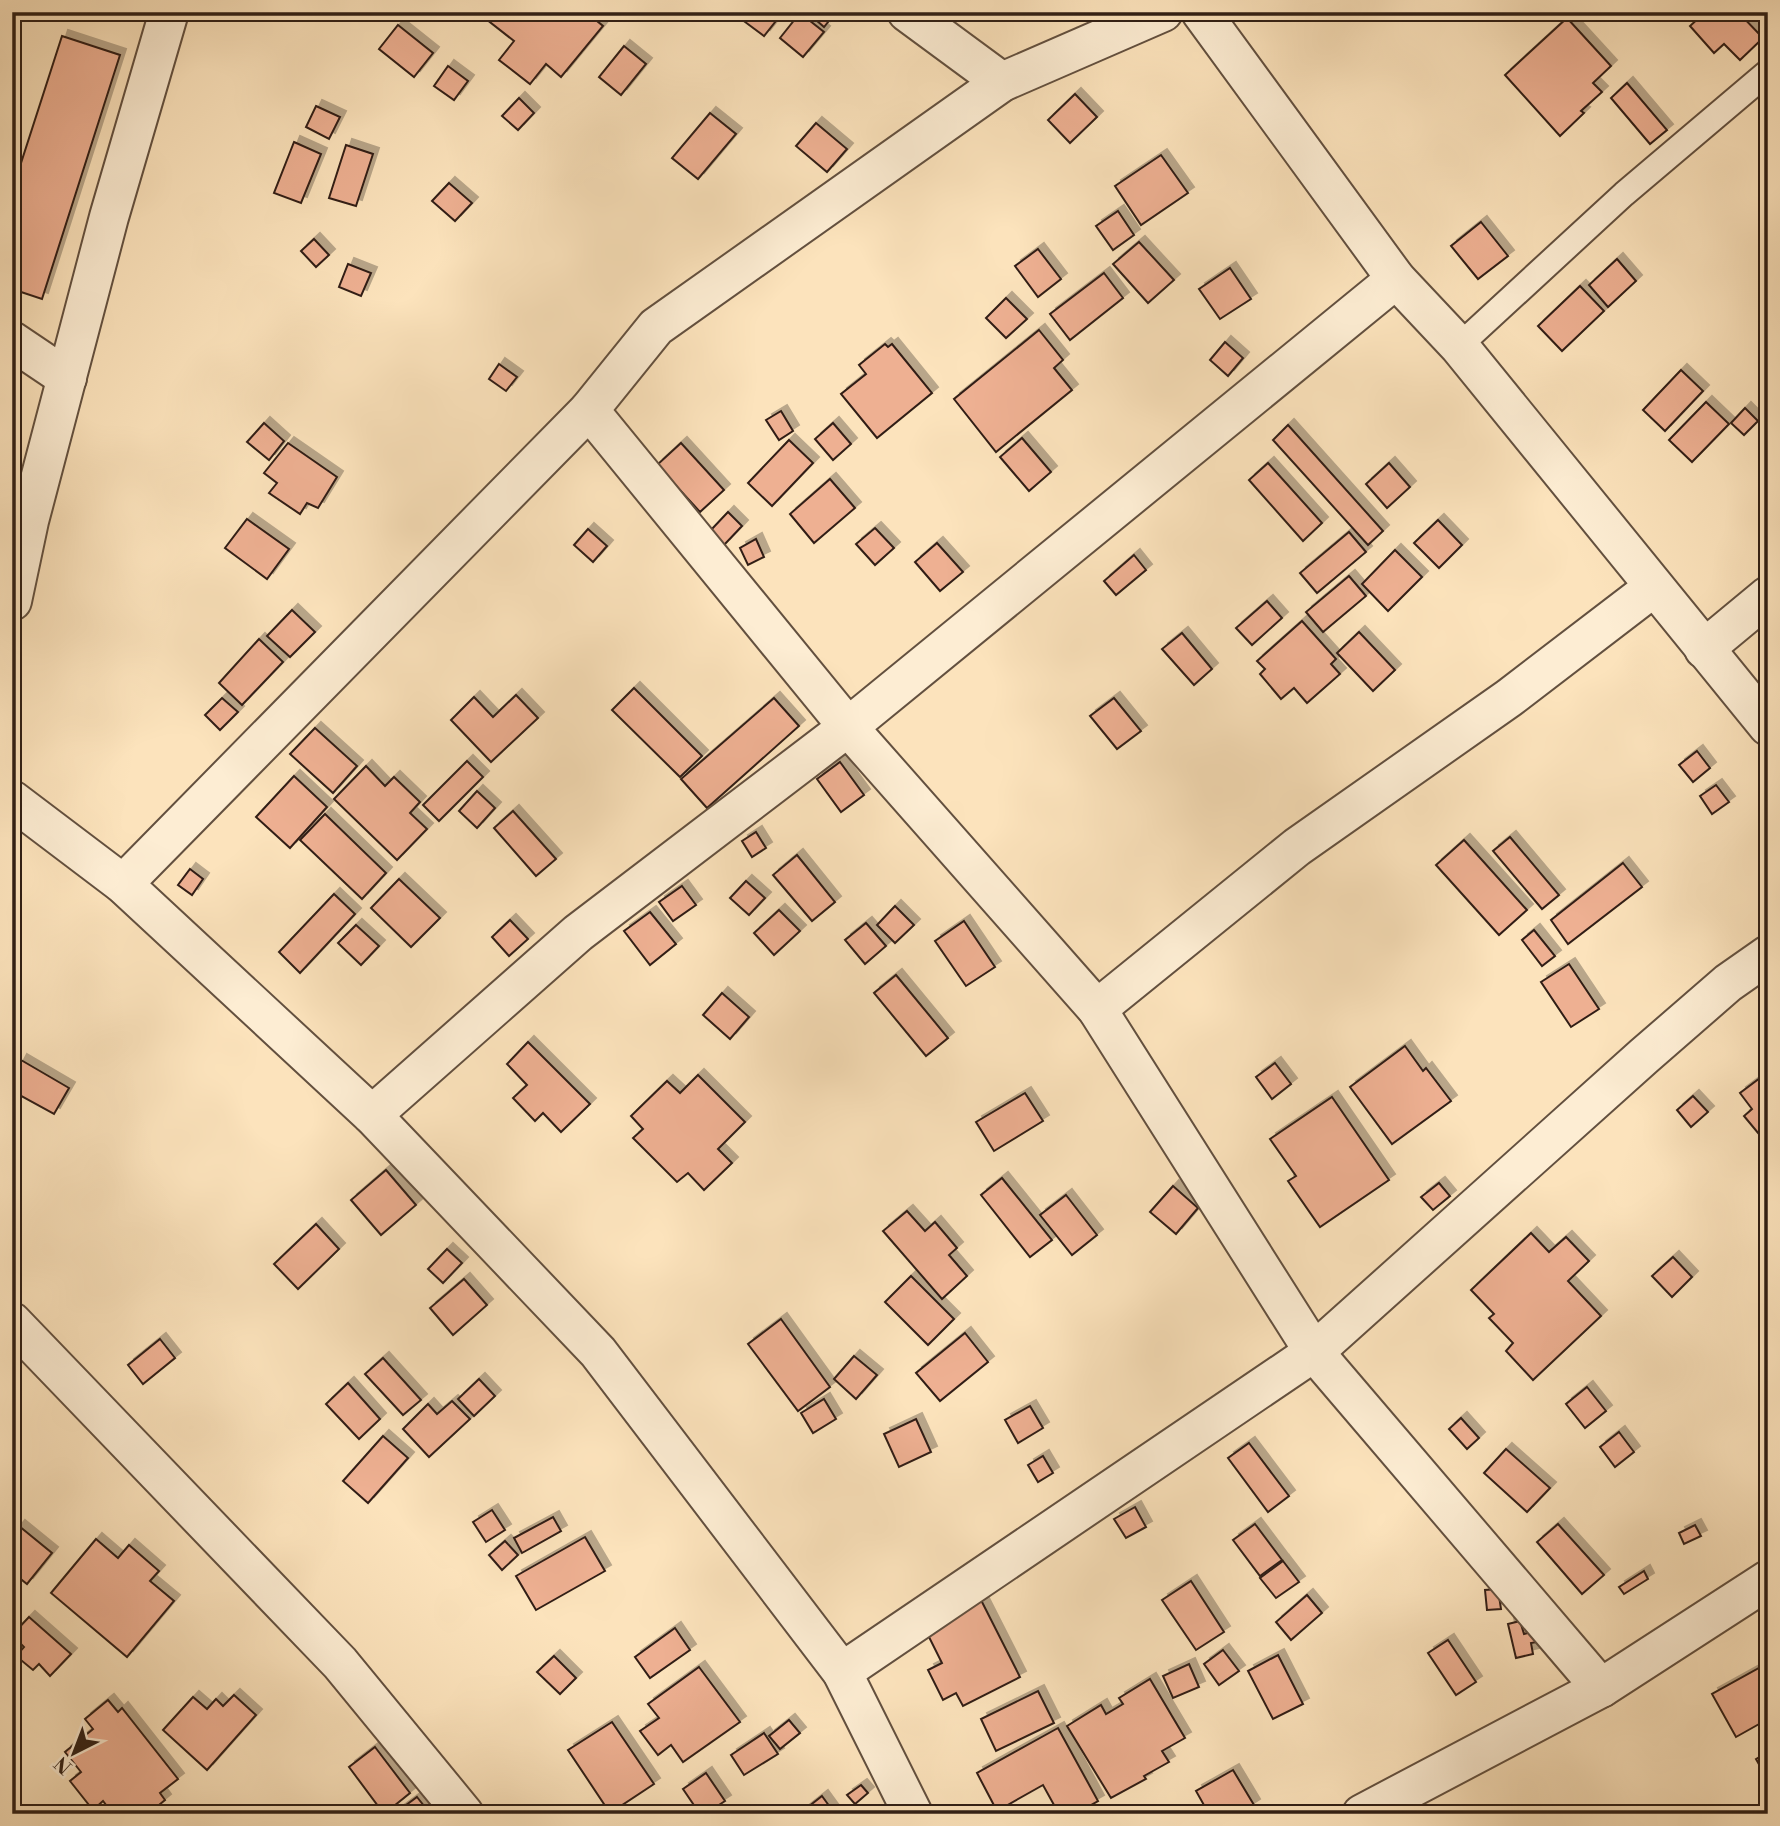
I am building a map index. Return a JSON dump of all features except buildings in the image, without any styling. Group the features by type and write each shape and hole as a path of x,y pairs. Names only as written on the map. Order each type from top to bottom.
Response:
{"street":[{"path":"12,601 29,521 109,217 169,12"},
{"path":"907,12 1002,82"},
{"path":"123,884 589,410 656,327 1002,82 1163,12"},
{"path":"1201,12 1396,279 1459,346 1768,726"},
{"path":"372,1115 578,933 848,727 1396,279"},
{"path":"12,341 67,378"},
{"path":"589,410 848,727 1097,1009 1314,1352 1601,1688"},
{"path":"1097,1009 1297,847 1509,698 1654,587"},
{"path":"1704,649 1768,596"},
{"path":"12,800 123,884 372,1115 598,1352 842,1672 914,1814"},
{"path":"842,1672 1314,1352 1644,1056 1728,983 1768,955"},
{"path":"12,1322 340,1663 464,1814"},
{"path":"1362,1814 1601,1688 1768,1580"}],"lane":[{"path":"1459,346 1625,194 1768,72"}]}
